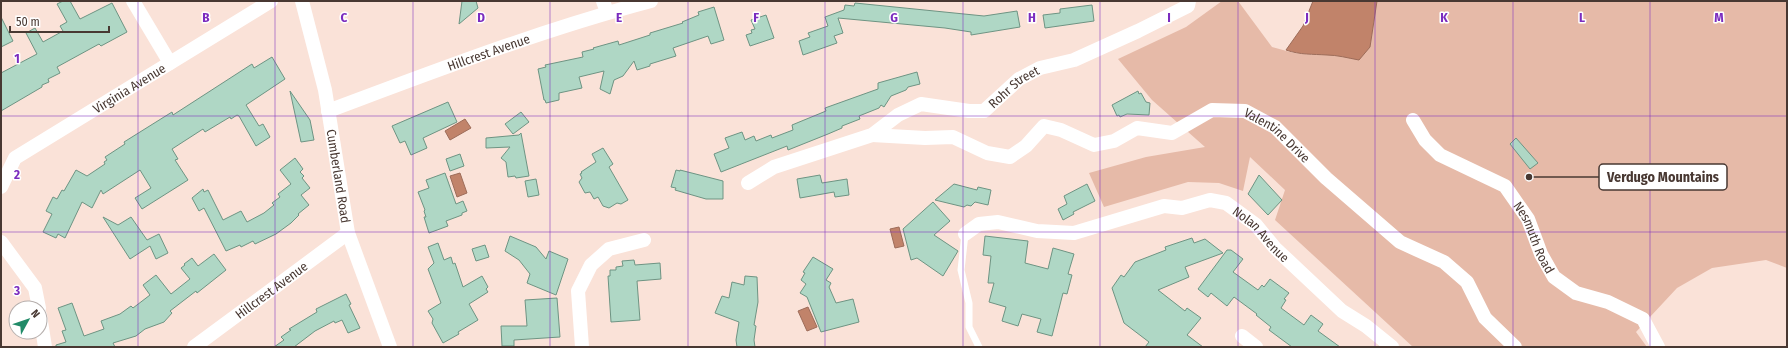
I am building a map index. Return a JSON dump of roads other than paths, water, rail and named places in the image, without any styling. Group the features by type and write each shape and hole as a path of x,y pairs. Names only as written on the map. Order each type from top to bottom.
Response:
{"street":[{"path":"133,1 170,63"},
{"name":"Virginia Avenue","path":"1,187 15,158 271,1"},
{"name":"Cumberland Road","path":"302,1 328,111 348,233 390,347"},
{"name":"Hillcrest Avenue","path":"328,111 605,7 651,1"},
{"name":"Rohr Street","path":"748,183 774,167 872,135 898,115 921,104 969,111 984,111 1019,79 1040,68 1074,60 1116,41 1188,6 1189,1"},
{"name":"Valentine Drive","path":"872,135 925,138 953,137 987,153 1010,157 1026,146 1044,126 1061,130 1094,145 1114,141 1137,128 1172,133 1212,110 1245,111 1275,127 1326,178 1400,242 1444,262 1467,282 1485,318 1515,347"},
{"name":"Nesmuth Road","path":"1413,120 1425,140 1440,155 1505,186 1528,219 1541,254 1554,277 1576,293 1608,302 1643,319 1658,347"},
{"name":"Nolan Avenue","path":"964,234 979,224 998,222 1037,231 1074,232 1164,206 1182,208 1210,200 1226,203 1256,225 1275,248 1342,311 1366,326 1392,347"},
{"name":"Hillcrest Avenue","path":"194,347 348,233"},
{"path":"582,347 578,291 591,265 609,249 644,240"},
{"path":"1,242 36,288 38,300"},
{"path":"1242,336 1256,347"}],"lane":[{"path":"964,234 961,270 969,304 969,327 979,347"}],"place":[{"name":"Verdugo Mountains","path":"1529,177"}]}
